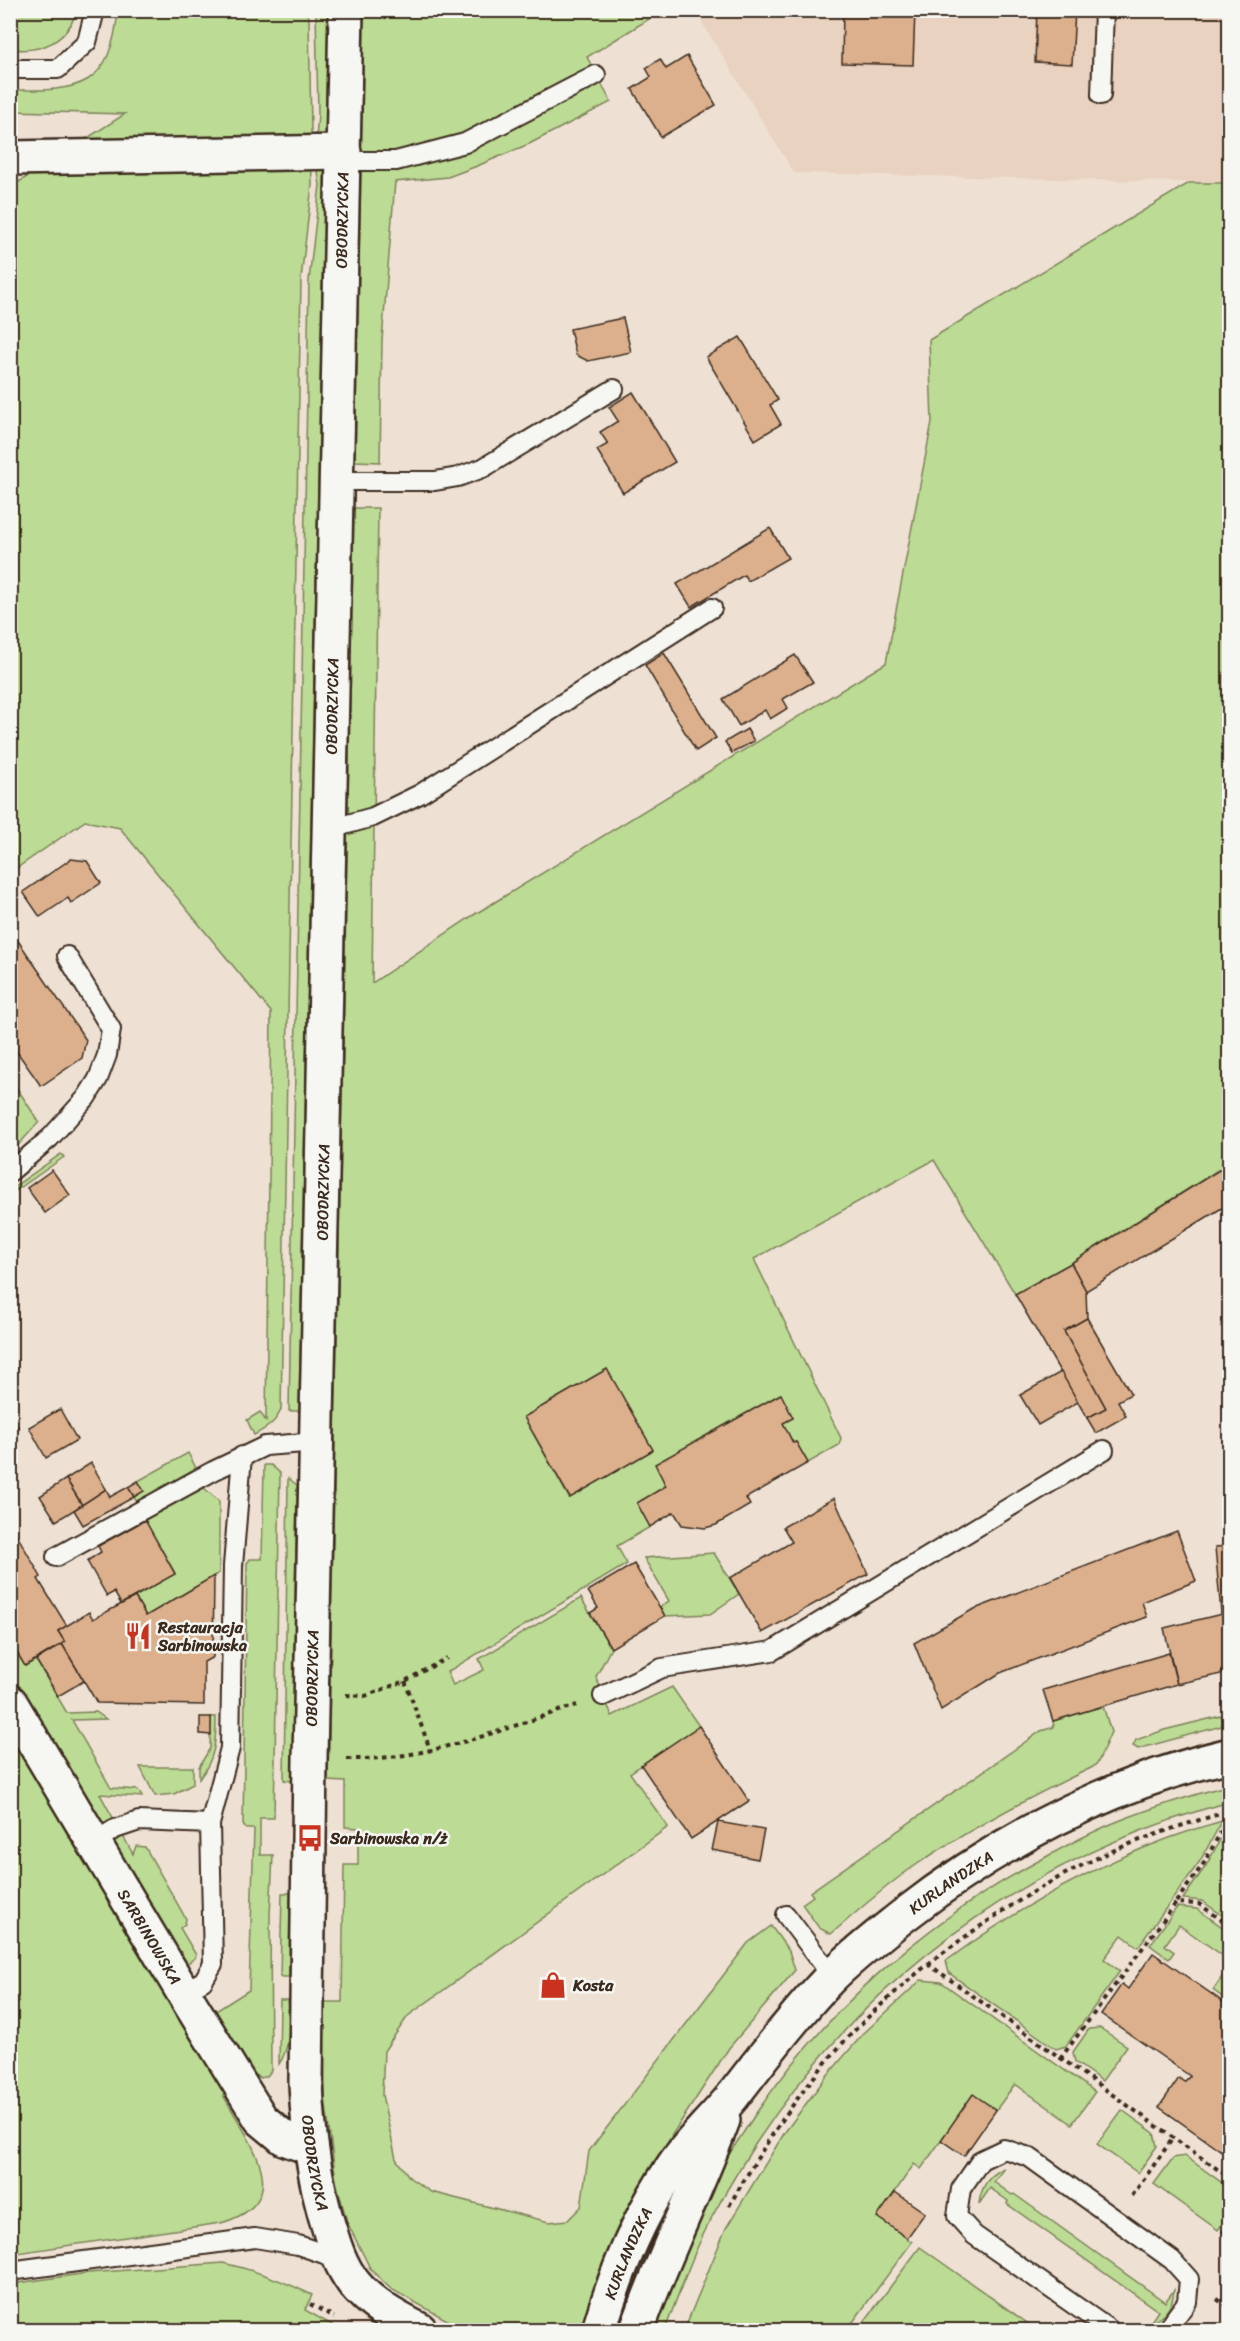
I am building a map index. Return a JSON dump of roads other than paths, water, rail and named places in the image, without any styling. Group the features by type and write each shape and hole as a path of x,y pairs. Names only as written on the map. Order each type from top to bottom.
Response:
{"street":[{"name":"OBODRZYCKA","path":"346,10 311,1693 306,2083 311,2148 320,2199 339,2259 355,2284 380,2307 420,2331"},
{"path":"10,158 344,157"},
{"name":"SARBINOWSKA","path":"10,1702 261,2119 284,2138 311,2148"},
{"name":"KURLANDZKA","path":"599,2331 613,2283 645,2213 674,2164 732,2096 789,2023 832,1976 879,1935 943,1885 1043,1825 1107,1795 1182,1766 1230,1755"},
{"name":"KURLANDZKA","path":"637,2331 654,2282 704,2170 732,2096"}],"lane":[{"path":"10,69 58,69 87,42 95,10"},
{"path":"1101,94 1104,10"},
{"path":"344,157 396,161 465,143 596,75"},
{"path":"336,481 435,481 458,477 483,468 614,389"},
{"path":"330,829 373,817 420,794 712,608"},
{"path":"10,1172 51,1138 86,1098 98,1079 107,1055 111,1029 67,956"},
{"path":"56,1557 242,1456 265,1446 318,1442"},
{"path":"603,1696 662,1668 772,1651 1104,1450"},
{"path":"183,1992 202,1981 213,1964 210,1824 230,1748 233,1566 242,1456"},
{"path":"94,1842 115,1829 139,1821 210,1824"},
{"path":"786,1915 832,1976"},
{"path":"1110,2331 974,2235 957,2216 961,2189 981,2160 1004,2149 1029,2157 1172,2260 1189,2279 1187,2302 1166,2331"},
{"path":"10,2271 255,2238 298,2245 339,2259"}],"place":[{"name":"Restauracja Sarbinowska","path":"138,1636"},
{"name":"Sarbinowska n/ż","path":"310,1838"},
{"name":"Kosta","path":"553,1985"}]}
